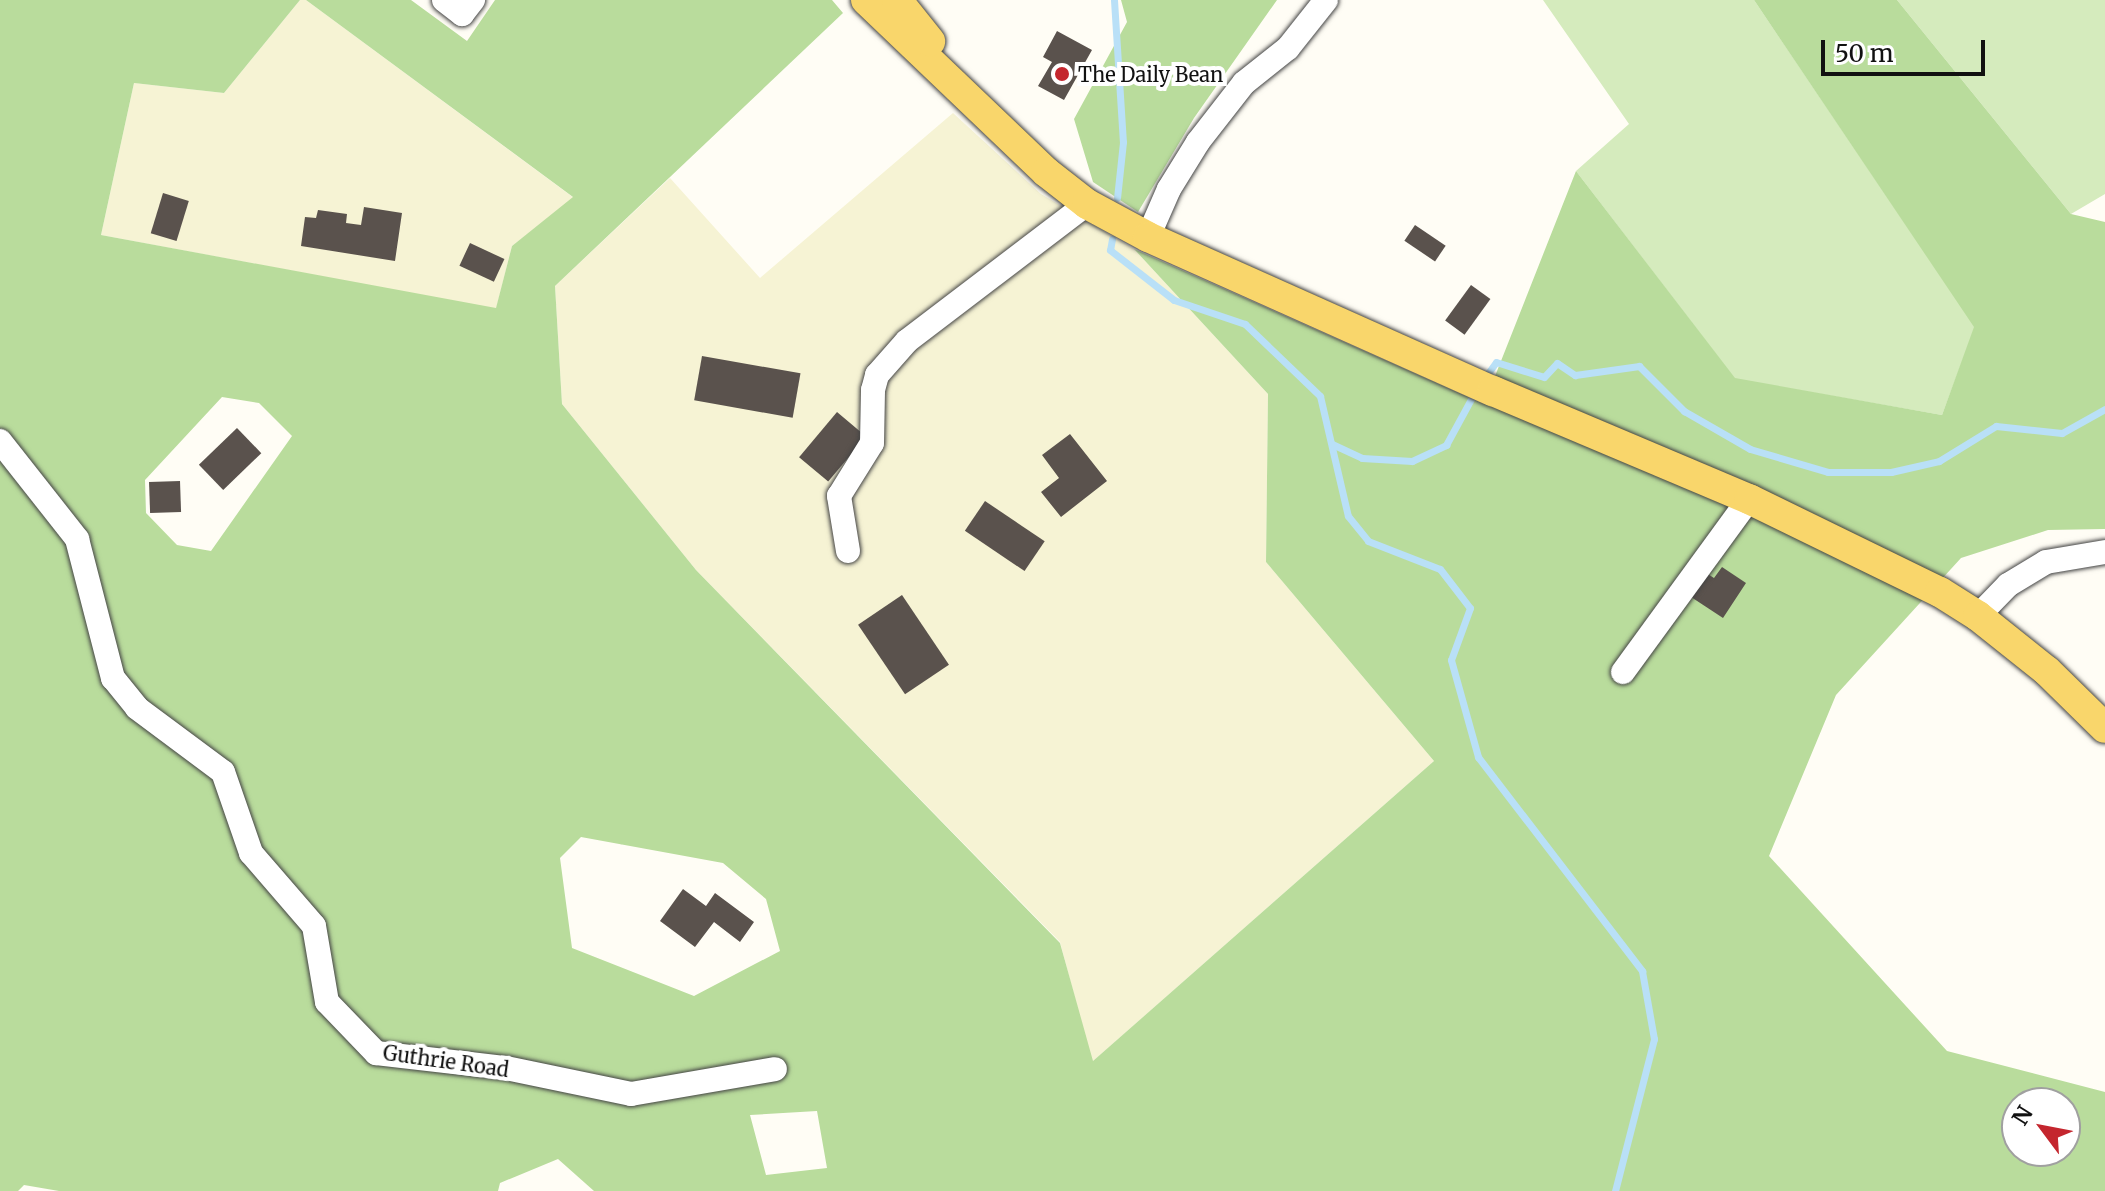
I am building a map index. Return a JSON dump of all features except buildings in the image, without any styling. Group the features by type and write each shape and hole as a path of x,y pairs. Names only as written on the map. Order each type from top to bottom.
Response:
{"main road":[{"path":"881,3 1001,130 1087,204 1148,237 1466,379 1749,499 1940,592 1978,616 2047,671 2105,728"}],"street":[{"path":"444,0 462,14 473,0"},
{"path":"1148,237 1169,189 1198,142 1244,83 1288,48 1326,0"},
{"path":"848,551 839,496 872,443 873,390 877,375 907,341 1087,204"},
{"name":"Guthrie Road","path":"0,441 77,539 113,678 137,708 223,772 251,853 314,926 327,1002 376,1053 506,1068 631,1094 775,1069"},
{"path":"1623,672 1749,499"},
{"path":"1978,616 2008,585 2046,562 2105,552"}],"shaded area":[{"path":"300,0 306,0 574,198 512,246 496,309 101,235 134,83 224,93"},
{"path":"953,113 1041,194 1134,249 1268,394 1266,562 1434,761 1092,1062 1060,942 696,570 562,404 555,286 670,178 760,278"}],"green space":[{"path":"0,0 300,0 224,93 134,83 101,235 496,308 512,246 573,197 306,0 411,0 467,41 495,0 832,0 843,13 555,286 562,404 696,570 1060,943 1093,1061 1434,761 1266,562 1268,394 1134,249 1484,404 1576,171 1735,378 1942,415 1974,327 1754,0 1897,0 2071,214 2105,222 2105,529 2048,530 1961,558 1836,695 1769,856 1947,1051 2105,1092 2105,1191 594,1191 558,1159 500,1183 498,1191 59,1191 24,1185 18,1191 0,1191","holes":["222,397 259,403 292,436 211,551 177,545 146,513 145,480","581,837 723,863 766,899 780,951 694,996 572,948 560,858","817,1111 827,1168 766,1175 750,1115"]},
{"path":"1121,0 1277,0 1194,118 1138,212 1093,182 1074,119 1127,22"},
{"path":"1543,0 1754,0 1975,327 1942,415 1735,379 1576,171 1629,124"},
{"path":"1897,0 2105,0 2105,194 2071,214"}],"waterway":[{"path":"1114,0 1123,142 1117,198"},
{"path":"1112,239 1110,250 1174,300 1245,324 1320,396 1348,516 1368,541 1440,569 1470,608 1451,660 1478,757 1642,971 1654,1039 1615,1191"},
{"path":"1483,380 1496,362 1544,377 1557,363 1575,375 1639,366 1684,411 1750,449 1828,472 1891,472 1939,461 1996,426 2062,433 2105,409"},
{"path":"1332,444 1362,458 1412,461 1446,445 1476,390"}],"place":[{"name":"The Daily Bean","path":"1062,74"}]}
